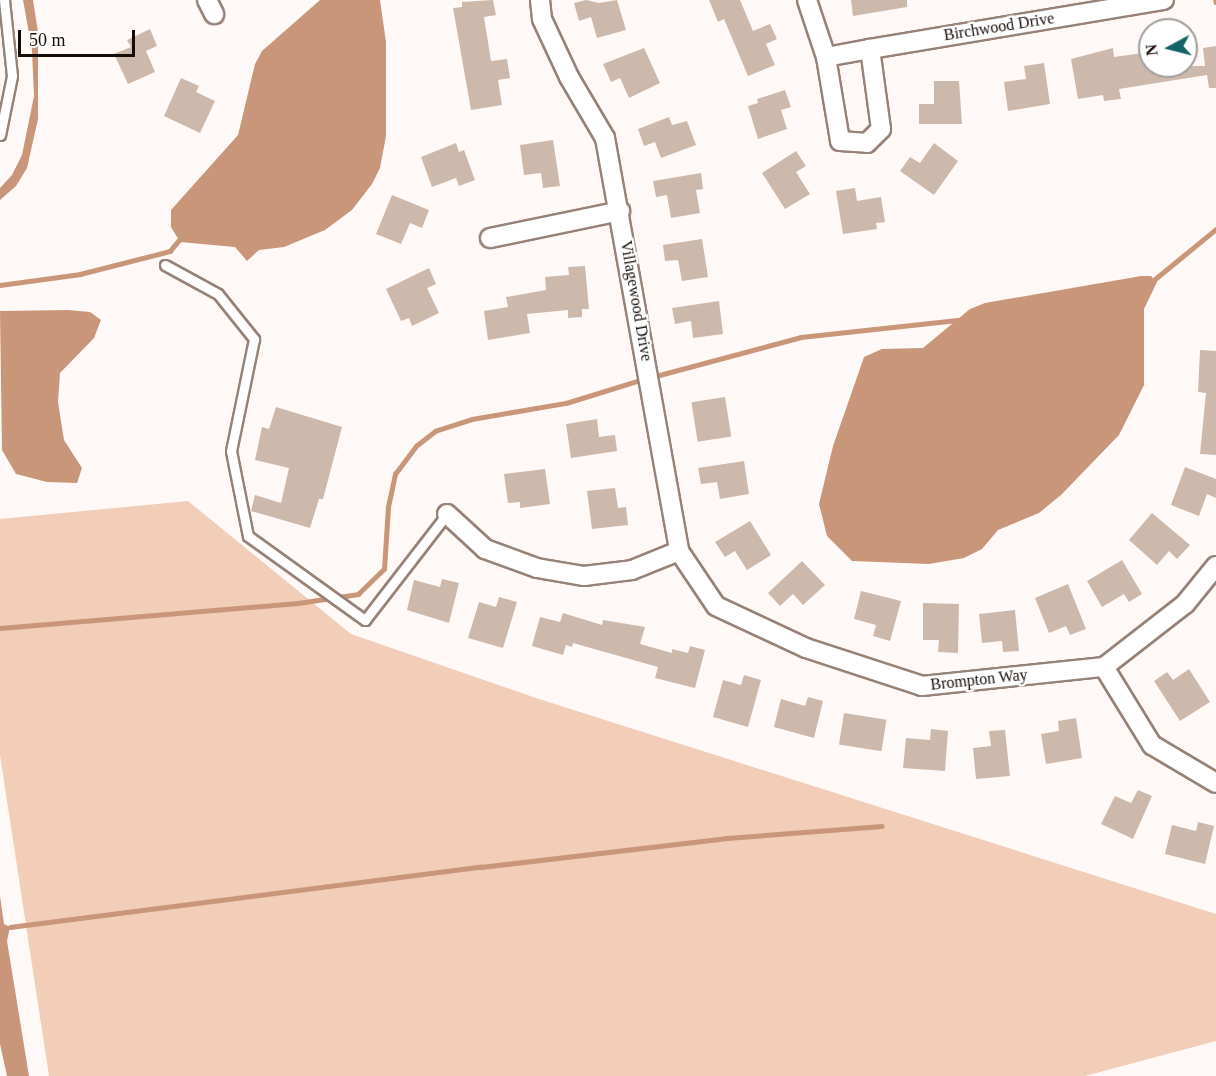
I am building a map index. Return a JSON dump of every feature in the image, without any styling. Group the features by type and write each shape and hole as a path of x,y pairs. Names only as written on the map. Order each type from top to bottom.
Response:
{"street":[{"name":"Villagewood Drive","path":"540,0 542,19 565,68 605,138 621,211 680,551 717,606"},
{"path":"807,0 826,57 840,141 867,143 881,129 870,49"},
{"name":"Birchwood Drive","path":"826,57 1164,0"},
{"path":"490,238 621,211"},
{"path":"447,514 485,549 537,568 585,576 632,570 680,551"},
{"path":"1216,566 1185,604 1104,667 1152,745 1216,783"},
{"name":"Brompton Way","path":"717,606 806,648 922,686 1104,667"}],"lane":[{"path":"0,135 12,76 4,0"},
{"path":"165,265 218,294 254,339 231,451 248,536 365,620 447,514"}],"shaded area":[{"path":"23,0 33,0 38,32 38,119 27,168 16,186 0,200 0,188 12,175 22,155 34,96 32,50"},
{"path":"320,0 380,0 386,42 386,136 380,168 372,184 352,210 325,230 284,247 259,250 247,261 235,247 180,242 171,227 171,210 238,135 255,64 262,51"},
{"path":"1151,276 1157,282 1144,309 1144,385 1119,435 1061,495 1039,513 998,530 982,549 964,558 929,564 852,561 827,536 819,504 833,446 864,357 882,349 923,348 970,309 985,303"},
{"path":"0,311 90,312 101,320 94,338 60,373 58,402 64,440 82,468 77,483 47,482 16,474 2,450"},
{"path":"188,501 351,634 539,699 1216,914 1216,1041 1085,1076 49,1076 0,755 0,519"},
{"path":"0,896 4,924 10,927 7,941 29,1076 7,1076 0,1044"}],"building":[{"path":"493,0 496,15 484,17 491,61 507,59 510,78 498,80 502,105 471,110 453,8 462,7 462,2"},
{"path":"586,0 599,3 617,0 626,30 597,38 591,17 579,21 574,3"},
{"path":"709,0 740,0 753,31 770,24 777,39 766,44 775,65 748,76 724,19 718,22"},
{"path":"851,0 907,0 907,7 853,16"},
{"path":"150,29 157,46 146,51 155,72 128,84 114,54 131,47 127,40"},
{"path":"1216,46 1216,88 1209,88 1207,75 1198,76 1198,66 1205,66 1203,48"},
{"path":"644,48 660,83 629,98 620,78 611,82 603,64"},
{"path":"1113,48 1114,57 1138,54 1138,78 1188,78 1119,89 1121,99 1104,101 1103,95 1078,99 1071,59"},
{"path":"1044,63 1050,104 1008,111 1004,82 1026,79 1024,66"},
{"path":"181,78 199,86 196,92 215,101 200,133 164,116"},
{"path":"934,81 959,81 962,124 919,124 919,104 934,104"},
{"path":"785,90 791,107 781,110 787,129 758,139 748,106 758,103 757,99"},
{"path":"669,117 672,125 687,121 696,145 661,158 655,142 644,146 638,129"},
{"path":"553,140 560,186 543,188 541,173 524,175 520,145"},
{"path":"456,143 459,152 464,150 475,180 459,186 456,178 432,187 421,157"},
{"path":"934,143 958,161 934,195 900,171 910,157 920,163"},
{"path":"796,151 806,166 796,172 810,194 785,209 762,173"},
{"path":"701,173 703,189 696,190 700,213 671,218 667,195 656,197 653,181"},
{"path":"855,188 857,201 881,197 885,222 876,223 877,229 843,234 836,191"},
{"path":"392,195 429,210 422,228 410,223 401,244 376,234"},
{"path":"702,239 708,277 682,281 678,260 665,261 663,245"},
{"path":"585,266 589,309 582,309 582,317 568,318 568,310 527,314 530,333 488,340 484,311 508,307 506,297 546,290 545,277 569,275 568,267"},
{"path":"429,268 436,284 427,288 439,313 412,326 409,318 401,321 386,289"},
{"path":"719,301 723,334 693,338 691,321 675,324 672,308"},
{"path":"1200,350 1216,351 1216,455 1200,454 1206,393 1198,392"},
{"path":"725,397 731,437 698,442 691,402"},
{"path":"276,407 342,427 323,499 319,499 310,528 251,511 255,495 281,503 289,468 255,460 262,427 269,429"},
{"path":"597,419 599,437 615,435 617,451 571,458 566,424"},
{"path":"744,461 749,494 720,499 717,482 701,484 698,468"},
{"path":"1185,467 1216,479 1216,498 1207,494 1199,516 1171,505"},
{"path":"545,469 550,504 520,508 520,502 508,503 504,474"},
{"path":"615,488 618,508 626,507 628,525 592,529 587,491"},
{"path":"1152,513 1190,545 1177,559 1169,551 1157,565 1129,540"},
{"path":"750,521 771,555 747,570 735,551 725,557 715,542"},
{"path":"1122,560 1142,594 1129,602 1124,594 1102,607 1087,581"},
{"path":"802,561 825,585 803,605 793,594 780,606 768,593"},
{"path":"442,579 459,583 449,623 407,610 414,580 440,587"},
{"path":"1068,584 1086,629 1070,635 1066,626 1049,633 1035,598"},
{"path":"861,591 901,601 890,641 873,636 876,625 854,619"},
{"path":"499,597 517,602 503,648 468,638 479,602 496,607"},
{"path":"923,603 959,604 958,653 938,652 939,640 923,640"},
{"path":"1015,610 1019,651 1003,652 1002,641 982,643 979,614"},
{"path":"563,613 602,625 603,620 645,627 640,644 672,653 672,649 688,653 690,646 705,650 695,688 655,678 658,667 573,643 572,647 566,645 563,655 532,646 540,617 560,622"},
{"path":"1189,669 1210,702 1180,721 1154,681 1167,672 1173,680"},
{"path":"744,675 761,680 748,727 713,717 723,680 741,685"},
{"path":"808,697 823,701 814,738 774,727 781,699 805,706"},
{"path":"844,713 886,720 881,751 839,745"},
{"path":"1076,718 1082,758 1046,764 1041,734 1059,731 1058,721"},
{"path":"931,729 948,731 945,771 903,768 906,738 930,740"},
{"path":"1005,730 1010,776 976,779 973,748 991,746 989,731"},
{"path":"1138,790 1152,796 1133,839 1101,824 1115,796 1131,803"},
{"path":"1198,822 1214,826 1205,864 1165,854 1172,825 1196,831"}],"waterway":[{"path":"1155,279 1216,229"},
{"path":"0,285 80,274 170,251 178,241"},
{"path":"652,377 801,337 957,320"},
{"path":"0,628 298,603 358,594 384,569 388,507 395,474 416,446 435,431 472,419 566,403 644,379"},
{"path":"10,927 727,838 882,826"}]}
